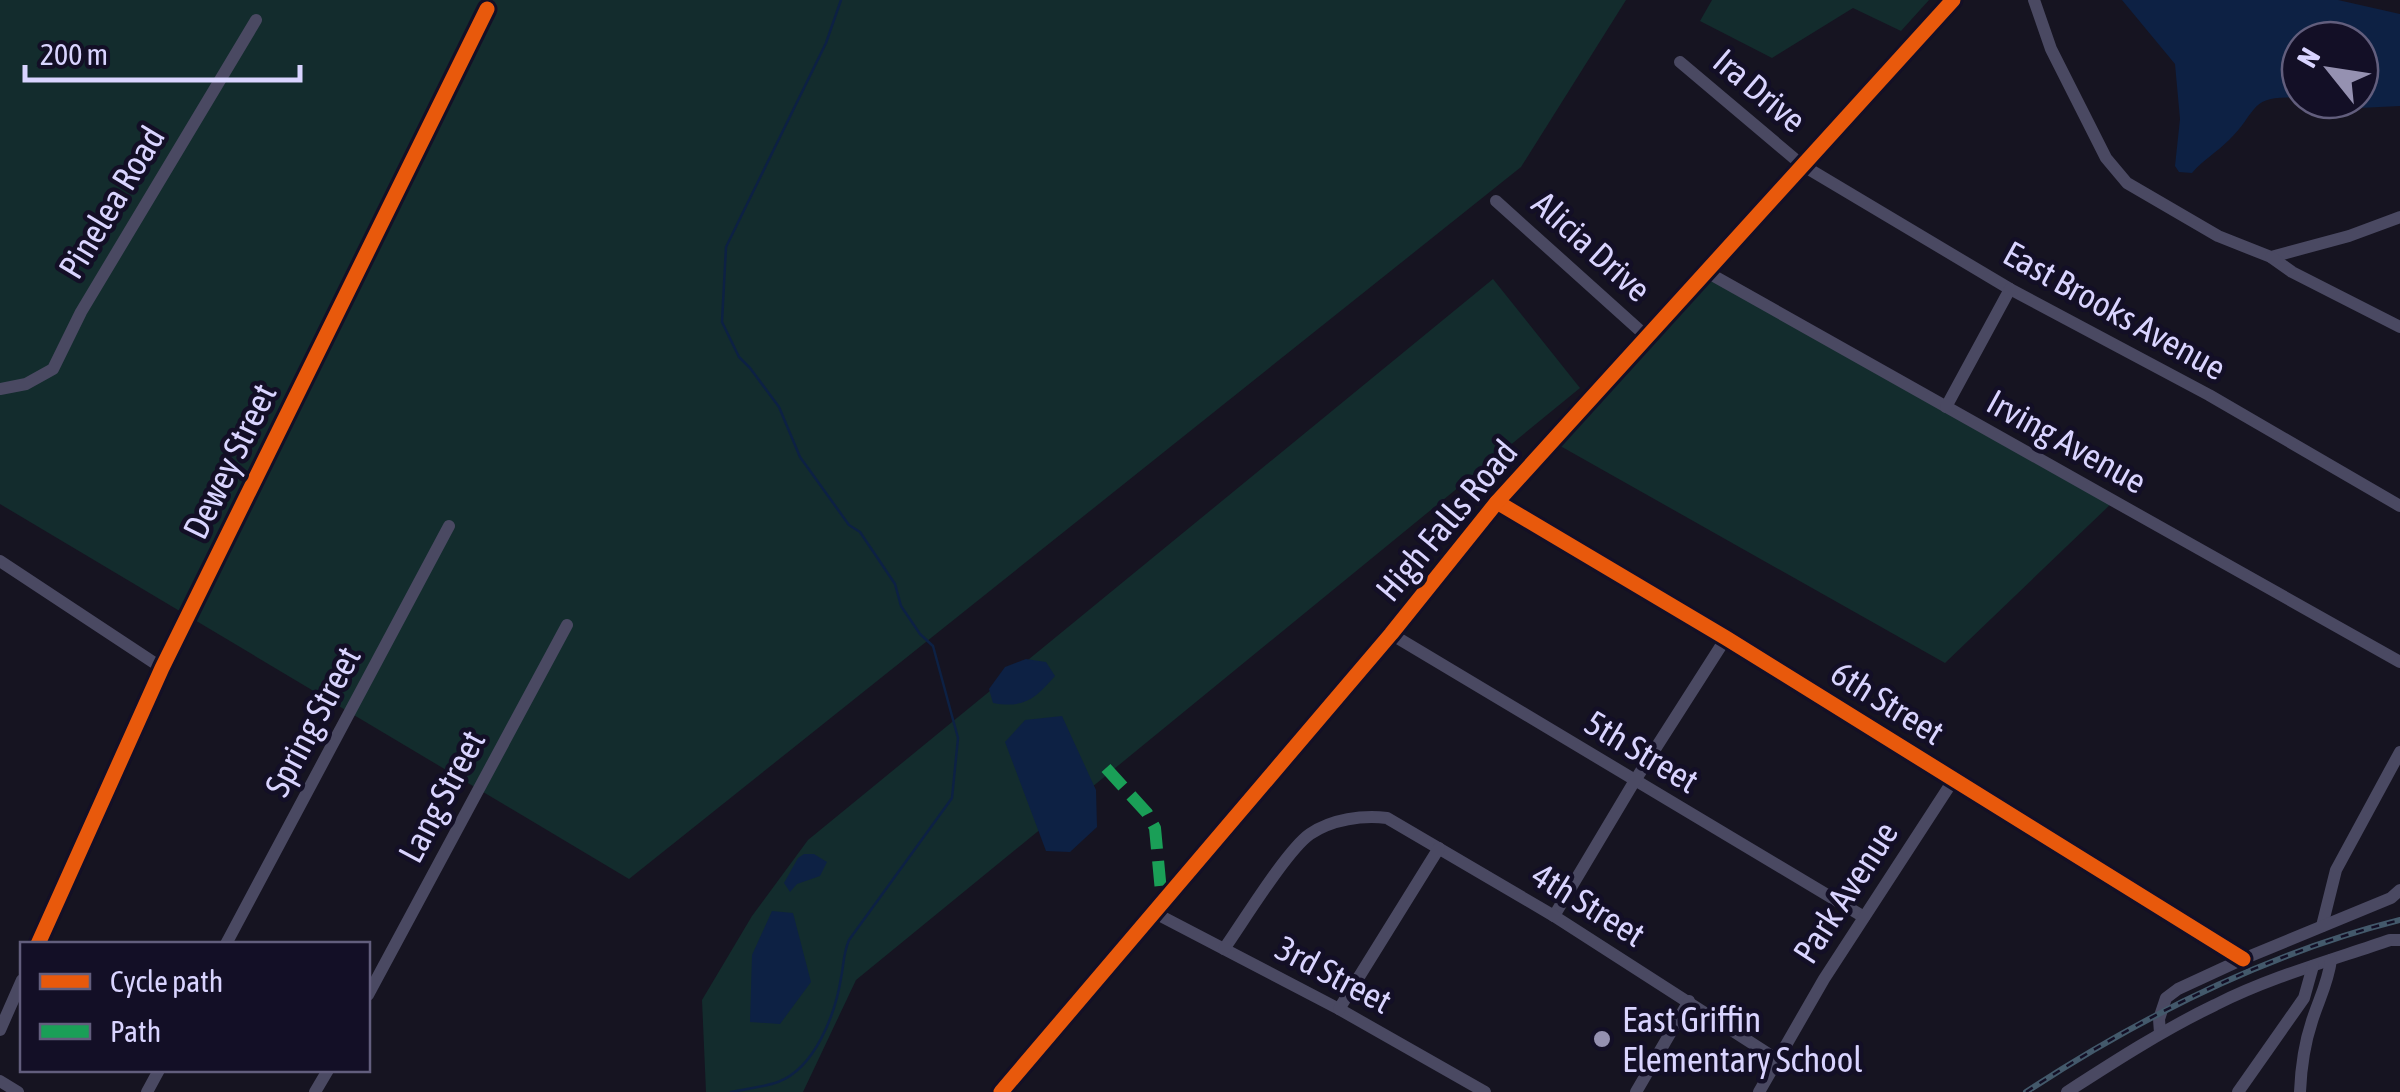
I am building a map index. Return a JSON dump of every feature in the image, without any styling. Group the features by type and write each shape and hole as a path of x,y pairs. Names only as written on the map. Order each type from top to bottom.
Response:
{"street":[{"name":"High Falls Road","path":"1008,1090 1497,502 1952,0"},
{"path":"2034,0 2051,49 2116,172 2127,183 2218,236 2271,257 2292,272 2400,327"},
{"name":"Dewey Street","path":"39,942 162,668 487,9"},
{"name":"Pinelea Road","path":"0,389 26,384 53,369 90,295 256,20"},
{"name":"Ira Drive","path":"1680,62 1802,165"},
{"name":"East Brooks Avenue","path":"1802,165 2010,289 2209,395 2400,506"},
{"name":"Alicia Drive","path":"1496,200 1646,336"},
{"path":"2271,257 2349,236 2400,217"},
{"name":"Irving Avenue","path":"1705,271 2400,662"},
{"path":"1946,407 2010,289"},
{"name":"6th Street","path":"1497,502 1726,638 2243,958"},
{"name":"Spring Street","path":"227,942 449,526"},
{"path":"0,561 162,668"},
{"name":"Lang Street","path":"370,991 567,624"},
{"name":"5th Street","path":"1391,634 1864,917"},
{"path":"1554,916 1726,638"},
{"path":"2322,926 2336,870 2400,752"},
{"name":"Park Avenue","path":"1759,1092 1864,917 1954,778"},
{"name":"4th Street","path":"1224,948 1309,834 1362,817 1387,818 1554,916 1778,1060"},
{"path":"1339,1009 1440,848"},
{"path":"2160,1033 2159,1019 2166,998 2243,958 2397,895"},
{"name":"3rd Street","path":"1153,912 1339,1009 1485,1092"},
{"path":"2066,1092 2160,1033 2250,989 2390,940 2400,940"},
{"path":"2300,1092 2302,1057 2313,1017 2328,986 2331,960"},
{"path":"2238,1092 2304,998 2313,966"},
{"path":"0,1030 20,985"},
{"path":"1636,1092 1690,1002"},
{"path":"0,1081 18,1092"}],"green space":[{"path":"0,0 1626,0 1521,167 629,879 0,504"},
{"path":"1712,0 1929,0 1901,31 1853,8 1772,58 1700,21"},
{"path":"1707,274 2114,501 1945,663 1555,443"},
{"path":"1493,279 1580,388 856,980 803,1092 706,1092 702,1000 752,916 808,840"}],"water":[{"path":"2122,0 2338,0 2400,14 2400,106 2380,107 2380,20 2280,20 2280,98 2256,107 2239,130 2192,173 2179,172 2175,166 2180,119 2175,64"},
{"path":"1026,659 1046,662 1055,676 1028,700 993,703 989,689 1005,667"},
{"path":"1062,716 1096,790 1097,827 1070,852 1046,851 1005,742 1025,720"},
{"path":"804,854 814,854 827,862 820,876 797,884 790,892 784,883"},
{"path":"772,911 793,913 811,982 780,1024 750,1022 752,955"}],"waterway":[{"path":"731,1092 778,1082 813,1053 834,1008 849,940 952,798 958,738 933,646 901,606 895,584 860,532 849,525 800,457 779,407 739,357 722,322 726,247 826,43 841,0"}],"railway":[{"path":"2026,1092 2114,1038 2206,990 2301,951 2400,920"}],"marked path":[{"path":"1106,768 1147,813 1155,828 1162,902"}],"cycle path":[{"path":"1001,1092 1391,634 1497,502 1953,0"},
{"path":"39,942 162,668 487,9"},
{"path":"1497,502 1726,638 2243,959"}],"place":[{"name":"East Griffin Elementary School","path":"1602,1039"}]}
